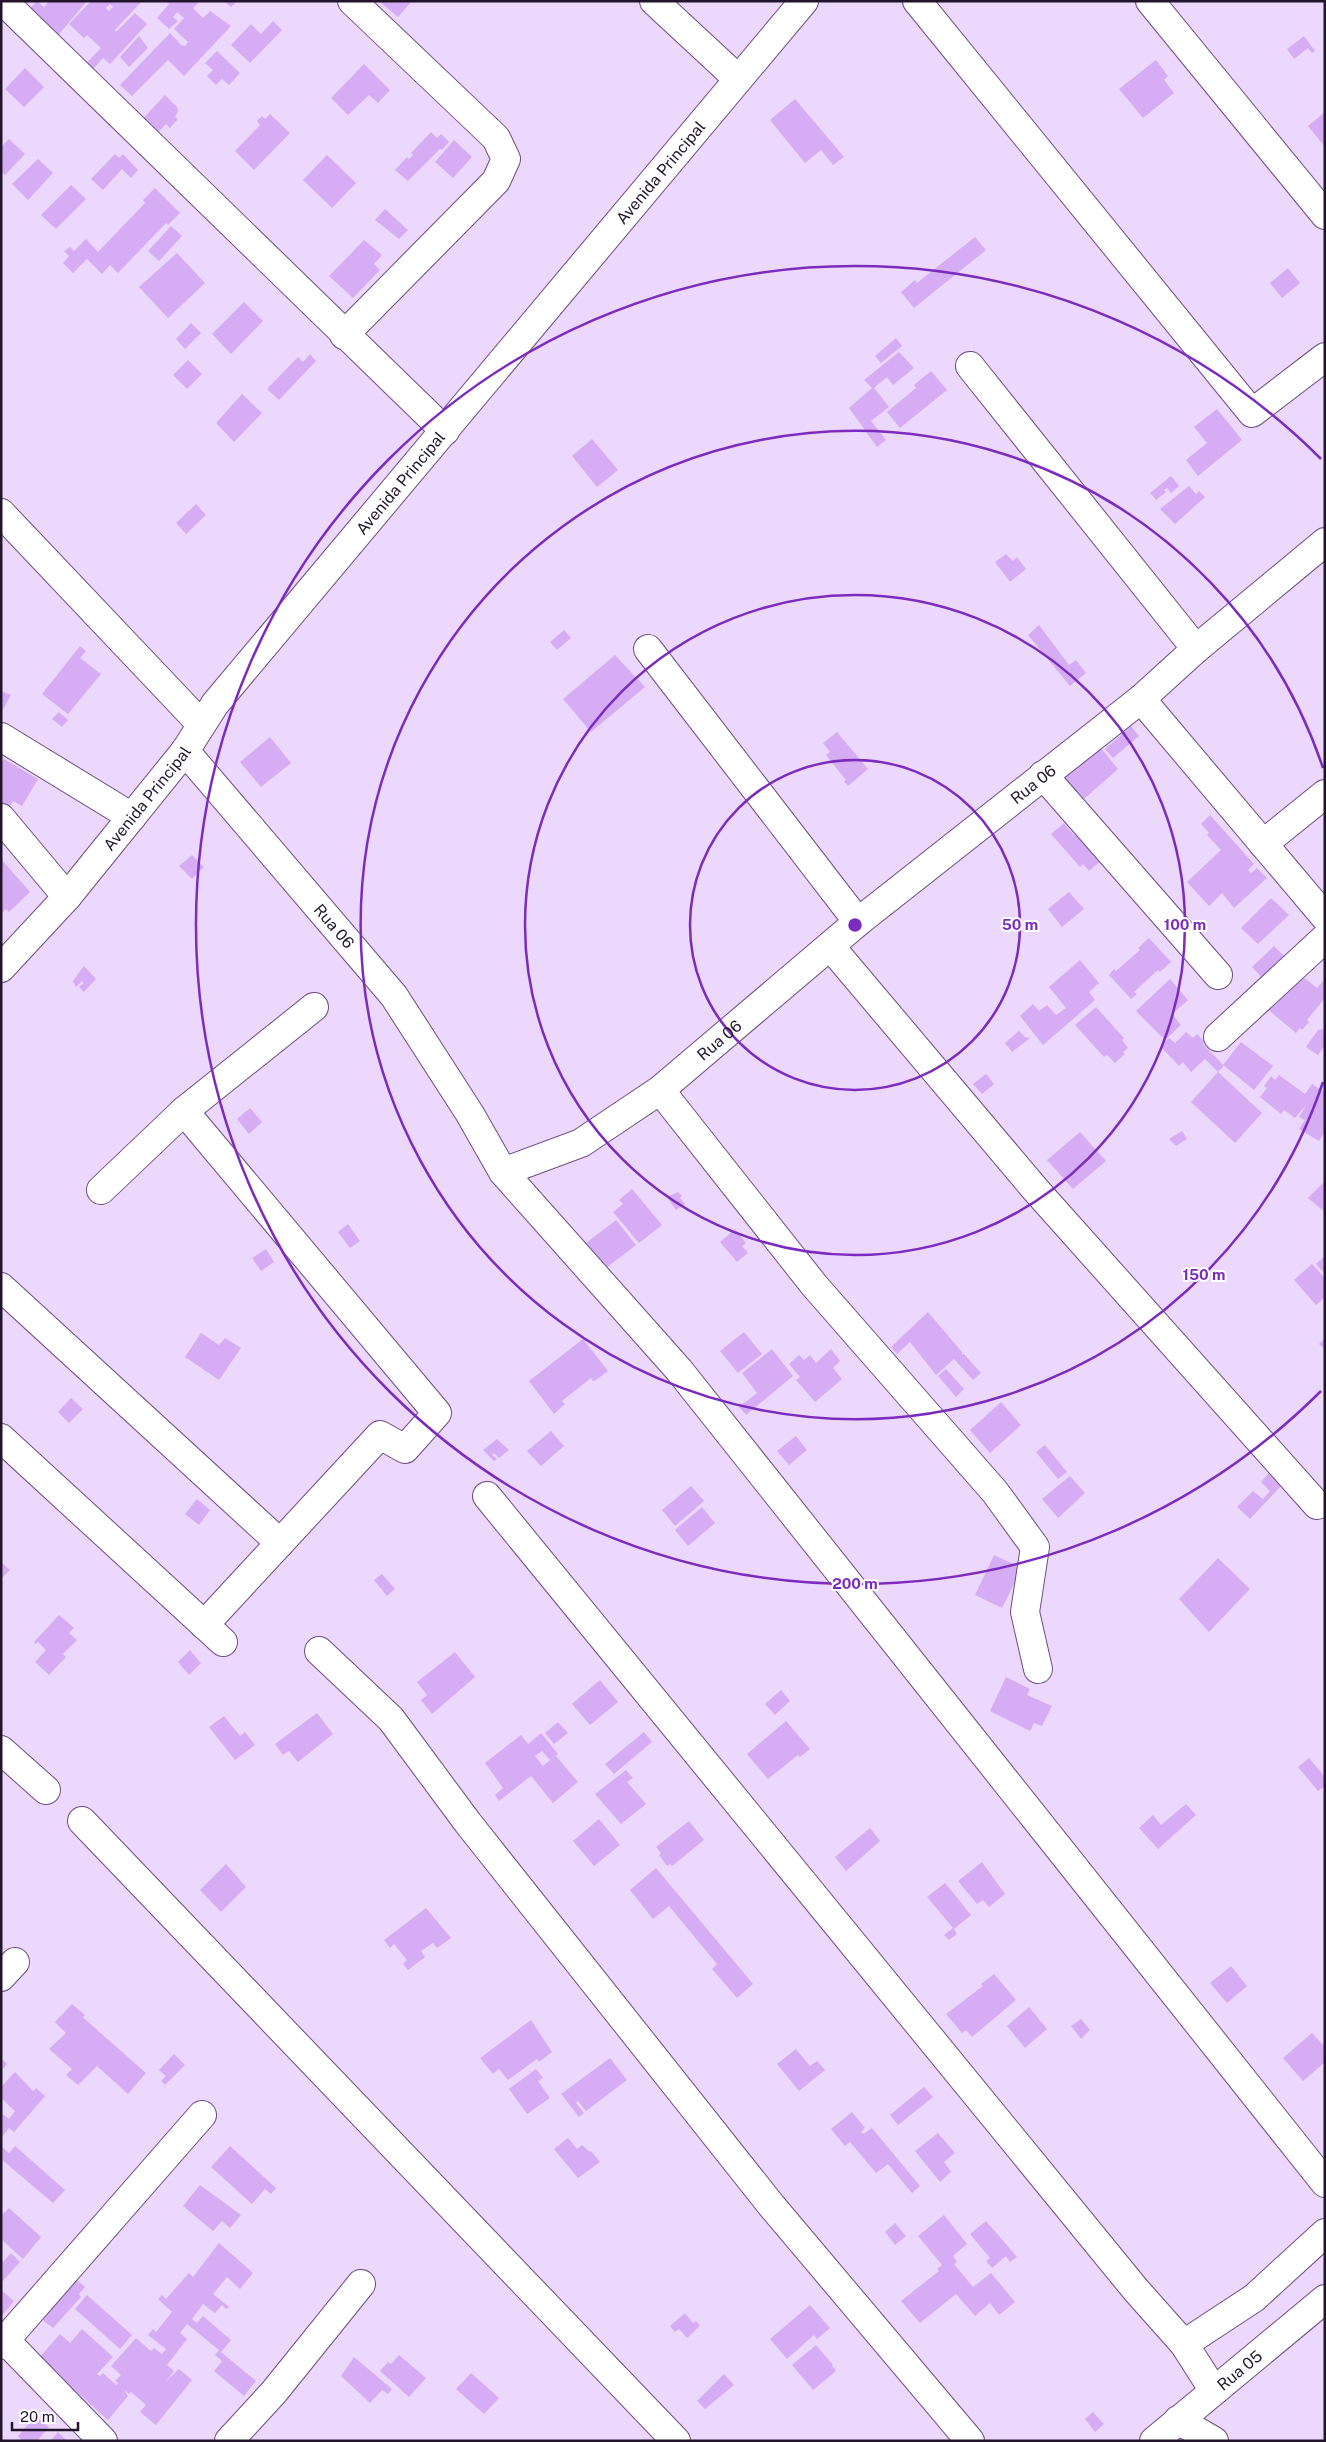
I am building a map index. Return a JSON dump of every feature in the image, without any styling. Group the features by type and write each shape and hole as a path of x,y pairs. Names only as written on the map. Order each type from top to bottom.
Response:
{"street":[{"path":"3,1 444,431"},
{"path":"344,335 496,181 506,159 496,138 352,1"},
{"path":"654,1 738,79"},
{"name":"Avenida Principal","path":"1,968 67,897 186,751 215,704 804,1"},
{"path":"917,1 1252,413 1325,357"},
{"path":"1150,1 1325,215"},
{"path":"970,366 1196,649"},
{"path":"1,513 201,724"},
{"name":"Rua 06","path":"186,751 394,996 470,1114 503,1172 581,1143 660,1090 858,922 1140,699 1196,649 1325,542"},
{"path":"648,649 858,922"},
{"path":"1140,699 1325,917"},
{"path":"1,737 132,817"},
{"path":"1043,775 1218,975"},
{"path":"1263,844 1325,794"},
{"path":"1,818 67,897"},
{"path":"1218,1037 1325,938"},
{"path":"830,946 1035,1190 1317,1505"},
{"path":"101,1190 184,1111 314,1007"},
{"path":"660,1090 814,1285 995,1492 1035,1547 1025,1612 1038,1669"},
{"path":"1,1438 214,1634 280,1543 380,1435 405,1448 437,1413 184,1111"},
{"path":"503,1172 679,1370 1325,2183"},
{"path":"1,1287 280,1543"},
{"path":"487,1496 1136,2290 1184,2344 1214,2391"},
{"path":"319,1651 391,1718 468,1823 771,2205 970,2441"},
{"path":"1,1750 46,1790"},
{"path":"82,1821 676,2441"},
{"path":"103,2441 3,2340 202,2115"},
{"path":"1184,2344 1254,2298 1325,2233"},
{"path":"229,2441 274,2392 361,2284"},
{"name":"Rua 05","path":"1154,2441 1325,2299"},
{"path":"1178,2420 1214,2441"}],"building":[{"path":"37,1 44,7 49,1 87,1 50,45 22,16"},
{"path":"91,1 142,1 115,30 116,32 135,13 147,24 110,64 103,58 87,76 80,70 101,48 87,35 84,38 69,24","holes":["110,4 113,7 109,11 106,8"]},
{"path":"166,1 200,1 193,8 203,18 210,11 231,26 184,76 168,60 132,96 120,85 170,33 181,45 185,46 188,42 174,29 184,18 177,12 173,17 178,21 169,29 157,18 169,4"},
{"path":"224,1 237,1 231,7"},
{"path":"382,1 412,1 398,17 381,3"},
{"path":"273,21 282,30 250,63 231,45 251,24 261,34"},
{"path":"139,36 148,48 129,67 120,57"},
{"path":"1304,36 1315,51 1312,53 1308,48 1294,59 1287,49"},
{"path":"217,51 240,73 229,85 222,79 216,85 207,76 213,70 205,63"},
{"path":"1156,60 1168,76 1164,80 1174,93 1143,118 1119,89"},
{"path":"364,64 390,90 378,103 369,95 348,115 331,98"},
{"path":"25,68 44,87 24,107 5,89"},
{"path":"165,95 177,107 178,111 175,117 178,119 170,128 166,124 150,141 135,127"},
{"path":"795,99 844,157 833,165 821,150 805,163 770,120"},
{"path":"1325,112 1325,147 1308,126"},
{"path":"270,114 290,133 254,170 235,151 260,125 257,121 262,116 265,119"},
{"path":"431,132 437,138 441,134 449,142 408,181 395,170 407,157 409,159 413,155 411,153"},
{"path":"9,139 25,154 5,175 1,172 1,147"},
{"path":"454,140 472,157 453,178 435,162"},
{"path":"115,154 119,158 123,154 138,170 131,178 122,169 103,190 91,179"},
{"path":"327,155 356,183 332,208 303,180"},
{"path":"38,159 53,173 28,200 12,184"},
{"path":"71,185 86,199 56,229 41,215"},
{"path":"155,188 180,213 168,225 166,223 118,273 110,265 102,274 87,259 73,273 63,263 69,256 64,251 70,247 74,251 86,239 98,252 145,203 143,200"},
{"path":"385,209 408,230 399,239 375,220"},
{"path":"171,226 182,236 159,261 148,251"},
{"path":"975,237 986,250 914,308 901,292 915,280 917,283"},
{"path":"364,240 382,255 374,264 380,270 353,298 329,276"},
{"path":"177,253 205,283 168,318 139,287"},
{"path":"1288,268 1300,283 1282,298 1270,283"},
{"path":"244,302 263,321 231,354 212,334"},
{"path":"191,323 201,333 185,349 176,339"},
{"path":"896,338 902,346 881,363 875,356"},
{"path":"899,352 914,368 893,385 887,377 874,388 889,407 871,421 886,440 877,447 849,408 872,388 864,380"},
{"path":"310,354 316,361 279,400 267,389 298,357 303,362"},
{"path":"188,360 202,374 187,389 173,375"},
{"path":"931,371 947,390 900,428 887,412 916,388 914,385"},
{"path":"242,394 262,413 234,442 216,423"},
{"path":"1217,409 1242,440 1198,476 1186,460 1207,443 1194,427"},
{"path":"592,439 618,470 597,487 572,456"},
{"path":"1171,476 1179,486 1171,493 1167,488 1164,490 1166,492 1156,500 1150,493"},
{"path":"1189,486 1196,494 1199,491 1205,497 1175,524 1160,509"},
{"path":"196,504 206,515 186,534 176,523"},
{"path":"1006,554 1013,561 1017,557 1026,569 1010,582 995,562"},
{"path":"1039,625 1069,665 1076,660 1086,673 1070,686 1028,635"},
{"path":"564,630 571,638 557,650 550,642"},
{"path":"80,646 86,651 80,658 101,674 68,714 42,694"},
{"path":"615,655 645,687 591,732 563,699"},
{"path":"1,691 11,695 1,713"},
{"path":"59,712 68,720 62,727 52,719"},
{"path":"1131,726 1139,736 1113,758 1105,749"},
{"path":"837,732 868,769 848,786 844,781 846,780 826,755 830,752 823,743"},
{"path":"270,737 291,763 261,787 240,762"},
{"path":"1100,747 1118,769 1084,799 1062,775"},
{"path":"4,759 38,779 22,806 13,801 5,814 1,812 1,764"},
{"path":"1210,815 1254,864 1248,870 1251,873 1257,868 1267,878 1234,908 1222,893 1209,906 1187,882 1221,850 1207,835 1209,833 1201,824"},
{"path":"1064,823 1074,835 1078,833 1102,860 1089,871 1083,864 1080,867 1051,834"},
{"path":"192,855 204,867 192,879 179,866"},
{"path":"1,859 30,892 9,912 6,909 1,914"},
{"path":"1069,892 1084,909 1062,927 1048,909"},
{"path":"1271,898 1289,915 1258,944 1241,928"},
{"path":"1149,938 1171,962 1160,972 1158,970 1134,992 1137,994 1131,999 1109,975 1114,969 1116,971 1140,950 1138,948"},
{"path":"1274,946 1288,960 1266,982 1252,967"},
{"path":"1080,960 1099,983 1089,992 1095,1000 1043,1045 1020,1016 1033,1004 1039,1011 1047,1005 1056,1015 1066,1008 1049,987"},
{"path":"84,966 96,979 84,992 79,987 84,983 82,981 76,987 73,981"},
{"path":"1297,972 1317,988 1325,979 1325,998 1307,1020 1309,1022 1302,1030 1300,1028 1296,1033 1266,1008"},
{"path":"1170,979 1188,1000 1172,1014 1181,1025 1165,1040 1136,1011"},
{"path":"1096,1007 1124,1038 1122,1040 1128,1048 1123,1052 1125,1054 1115,1063 1107,1055 1104,1057 1075,1025"},
{"path":"1323,1029 1325,1045 1318,1055 1306,1047 1318,1030"},
{"path":"1019,1031 1025,1037 1030,1038 1012,1052 1005,1043"},
{"path":"1186,1032 1193,1038 1197,1034 1205,1042 1203,1044 1224,1066 1218,1072 1205,1059 1191,1072 1183,1062 1179,1066 1160,1046 1169,1038 1175,1043"},
{"path":"1241,1042 1273,1066 1254,1090 1223,1065"},
{"path":"1218,1072 1262,1113 1235,1143 1191,1102"},
{"path":"986,1074 994,1084 982,1094 973,1084"},
{"path":"1279,1075 1305,1094 1312,1084 1325,1092 1325,1131 1319,1141 1299,1129 1305,1120 1299,1117 1306,1105 1295,1118 1284,1110 1281,1114 1260,1097 1267,1088 1264,1086 1271,1076 1275,1080"},
{"path":"250,1108 262,1122 249,1134 237,1119"},
{"path":"1182,1131 1187,1139 1176,1146 1169,1139"},
{"path":"1080,1132 1106,1161 1073,1189 1047,1160"},
{"path":"1325,1181 1325,1212 1308,1198"},
{"path":"632,1189 662,1225 639,1243 613,1212 623,1204 619,1200"},
{"path":"678,1192 685,1204 676,1210 667,1197"},
{"path":"616,1220 636,1245 606,1268 586,1243"},
{"path":"348,1224 360,1241 350,1248 338,1232"},
{"path":"735,1229 746,1243 742,1246 748,1253 737,1262 720,1242"},
{"path":"266,1249 274,1262 261,1271 252,1258"},
{"path":"1325,1256 1325,1274 1316,1264"},
{"path":"1312,1264 1325,1278 1325,1299 1316,1305 1294,1280"},
{"path":"928,1312 962,1352 962,1355 964,1354 981,1373 973,1380 954,1359 936,1375 910,1342 897,1354 891,1347"},
{"path":"744,1332 762,1354 738,1373 720,1351"},
{"path":"201,1333 219,1345 225,1338 241,1348 219,1380 185,1357"},
{"path":"1325,1338 1325,1349 1319,1344"},
{"path":"583,1339 608,1371 596,1380 593,1381 591,1378 562,1401 565,1404 554,1414 529,1381"},
{"path":"772,1349 793,1376 746,1415 739,1407 757,1393 742,1373"},
{"path":"831,1349 840,1361 833,1368 842,1379 815,1402 796,1380 800,1377 789,1364 799,1355 804,1360 810,1355 816,1363"},
{"path":"946,1369 964,1389 956,1397 938,1376"},
{"path":"71,1398 83,1409 69,1423 58,1412"},
{"path":"1001,1402 1021,1425 990,1453 970,1430"},
{"path":"551,1431 564,1446 541,1466 527,1451"},
{"path":"796,1436 807,1450 789,1465 777,1451"},
{"path":"497,1439 509,1450 499,1458 494,1453 492,1455 497,1459 494,1461 483,1450"},
{"path":"1045,1445 1067,1472 1058,1479 1036,1452"},
{"path":"1269,1473 1281,1486 1250,1519 1237,1507 1253,1491 1263,1499 1270,1491 1261,1482"},
{"path":"1070,1476 1085,1493 1058,1518 1042,1499"},
{"path":"691,1486 704,1501 675,1526 662,1510"},
{"path":"197,1499 210,1510 199,1525 185,1514"},
{"path":"702,1507 715,1523 688,1546 675,1530"},
{"path":"994,1555 1022,1568 1002,1608 975,1595"},
{"path":"1218,1558 1250,1589 1209,1632 1179,1599"},
{"path":"1,1562 10,1570 1,1579"},
{"path":"382,1574 395,1589 387,1596 374,1580"},
{"path":"59,1615 74,1628 69,1633 77,1640 63,1654 66,1657 49,1675 35,1662 46,1650 38,1642 36,1644 34,1642"},
{"path":"190,1650 201,1663 189,1675 178,1662"},
{"path":"455,1652 475,1677 432,1714 421,1700 427,1695 417,1682"},
{"path":"1006,1677 1030,1689 1027,1695 1052,1706 1042,1726 1034,1723 1030,1731 990,1711"},
{"path":"600,1680 618,1702 590,1725 572,1704"},
{"path":"781,1690 790,1701 775,1715 765,1704"},
{"path":"317,1713 333,1734 298,1762 289,1751 283,1755 275,1744"},
{"path":"224,1716 240,1736 245,1732 255,1745 235,1760 209,1727"},
{"path":"786,1721 810,1749 800,1757 798,1755 768,1779 747,1754"},
{"path":"558,1722 568,1733 554,1744 545,1733"},
{"path":"644,1732 652,1742 614,1774 605,1764"},
{"path":"541,1733 558,1754 556,1756 578,1782 553,1803 531,1776 499,1801 495,1795 503,1788 485,1763 521,1735 528,1744","holes":["542,1751 550,1760 543,1766 535,1756"]},
{"path":"1309,1758 1325,1777 1325,1786 1318,1791 1298,1767"},
{"path":"626,1770 633,1778 627,1782 646,1804 621,1824 595,1794"},
{"path":"1186,1804 1196,1815 1158,1849 1139,1828 1153,1815 1161,1825"},
{"path":"599,1819 620,1845 594,1866 573,1841"},
{"path":"689,1821 704,1840 672,1866 670,1864 667,1866 656,1847"},
{"path":"870,1828 880,1841 846,1871 835,1857"},
{"path":"982,1862 1005,1894 989,1907 983,1900 977,1904 958,1881"},
{"path":"226,1864 246,1887 221,1912 200,1890"},
{"path":"656,1868 753,1984 737,1998 712,1969 717,1964 669,1906 653,1919 630,1890"},
{"path":"945,1883 971,1915 954,1929 957,1934 949,1940 944,1935 953,1928 927,1897"},
{"path":"426,1908 451,1938 437,1948 433,1943 421,1951 425,1957 408,1970 403,1964 407,1960 394,1944 390,1948 384,1940"},
{"path":"1231,1966 1247,1986 1227,2003 1210,1983"},
{"path":"994,1974 1016,2000 972,2037 966,2030 962,2033 946,2014 983,1986 981,1984"},
{"path":"72,2004 85,2015 83,2017 87,2021 146,2073 128,2094 97,2066 78,2085 66,2075 72,2069 49,2049 66,2033 55,2022"},
{"path":"1029,2007 1047,2029 1025,2048 1007,2026"},
{"path":"1081,2019 1090,2030 1081,2039 1071,2026"},
{"path":"531,2020 552,2052 539,2062 537,2059 508,2080 499,2069 493,2074 480,2058"},
{"path":"1312,2033 1325,2047 1325,2062 1303,2081 1283,2058"},
{"path":"796,2049 810,2066 817,2061 825,2070 799,2091 777,2064"},
{"path":"174,2054 185,2065 165,2085 161,2081 166,2076 159,2070"},
{"path":"610,2058 627,2080 586,2111 578,2101 576,2103 584,2113 579,2117 561,2094"},
{"path":"3,2060 7,2064 1,2071 1,2062"},
{"path":"536,2069 543,2078 538,2081 550,2098 527,2114 509,2089"},
{"path":"15,2072 33,2091 36,2088 45,2096 14,2132 9,2128 1,2138 1,2113 9,2119 15,2111 1,2098 1,2087"},
{"path":"924,2087 933,2097 898,2125 890,2115"},
{"path":"852,2112 865,2128 861,2132 863,2134 872,2128 920,2186 912,2193 888,2164 876,2173 850,2142 845,2146 831,2129"},
{"path":"938,2133 955,2153 944,2162 951,2172 940,2182 915,2151"},
{"path":"568,2138 577,2149 582,2145 591,2151 600,2162 578,2178 554,2149"},
{"path":"1,2146 9,2153 15,2146 65,2190 53,2203 1,2159"},
{"path":"230,2146 276,2188 271,2194 265,2189 252,2204 211,2167"},
{"path":"200,2185 241,2215 230,2228 222,2221 213,2231 183,2206"},
{"path":"9,2208 41,2237 23,2259 1,2239 1,2216"},
{"path":"944,2215 967,2244 953,2256 957,2262 954,2264 973,2287 991,2273 1015,2302 999,2315 990,2303 975,2316 956,2294 920,2323 901,2301 939,2271 937,2269 942,2265 918,2236"},
{"path":"986,2221 1017,2257 1010,2262 1006,2256 992,2268 986,2261 990,2258 970,2234"},
{"path":"895,2223 906,2236 895,2245 885,2232"},
{"path":"219,2243 253,2273 240,2289 227,2277 213,2294 229,2307 226,2309 222,2305 215,2313 203,2304 192,2319 197,2323 203,2316 231,2340 221,2352 256,2381 244,2396 214,2371 222,2361 215,2355 219,2350 187,2324 180,2333 187,2339 167,2365 174,2371 166,2381 179,2369 192,2380 156,2425 140,2412 146,2405 131,2392 129,2394 124,2389 128,2396 108,2420 39,2358 60,2334 70,2343 82,2329 113,2357 97,2374 100,2376 103,2373 116,2385 118,2383 115,2381 121,2375 111,2366 136,2338 151,2351 154,2348 162,2354 166,2349 148,2335 153,2329 156,2332 172,2312 158,2299 162,2295 166,2299 189,2273 193,2277"},
{"path":"11,2253 20,2262 1,2283 1,2264"},
{"path":"72,2276 85,2287 79,2294 81,2297 53,2328 36,2315"},
{"path":"1,2290 14,2301 1,2317"},
{"path":"87,2295 132,2335 120,2349 75,2309"},
{"path":"810,2305 830,2328 817,2339 814,2335 787,2359 770,2339"},
{"path":"685,2313 693,2323 696,2321 700,2326 687,2338 679,2329 675,2332 670,2326"},
{"path":"816,2345 836,2371 813,2390 792,2365"},
{"path":"399,2355 426,2378 409,2397 380,2371 388,2362 391,2364"},
{"path":"354,2357 392,2389 388,2394 382,2390 370,2403 341,2376"},
{"path":"471,2373 499,2398 484,2414 456,2389"},
{"path":"724,2374 734,2385 705,2409 697,2401"},
{"path":"1093,2412 1104,2424 1095,2432 1085,2419"},
{"path":"35,2416 49,2427 37,2441 22,2441 18,2436"},
{"path":"58,2432 67,2441 50,2441"}]}
